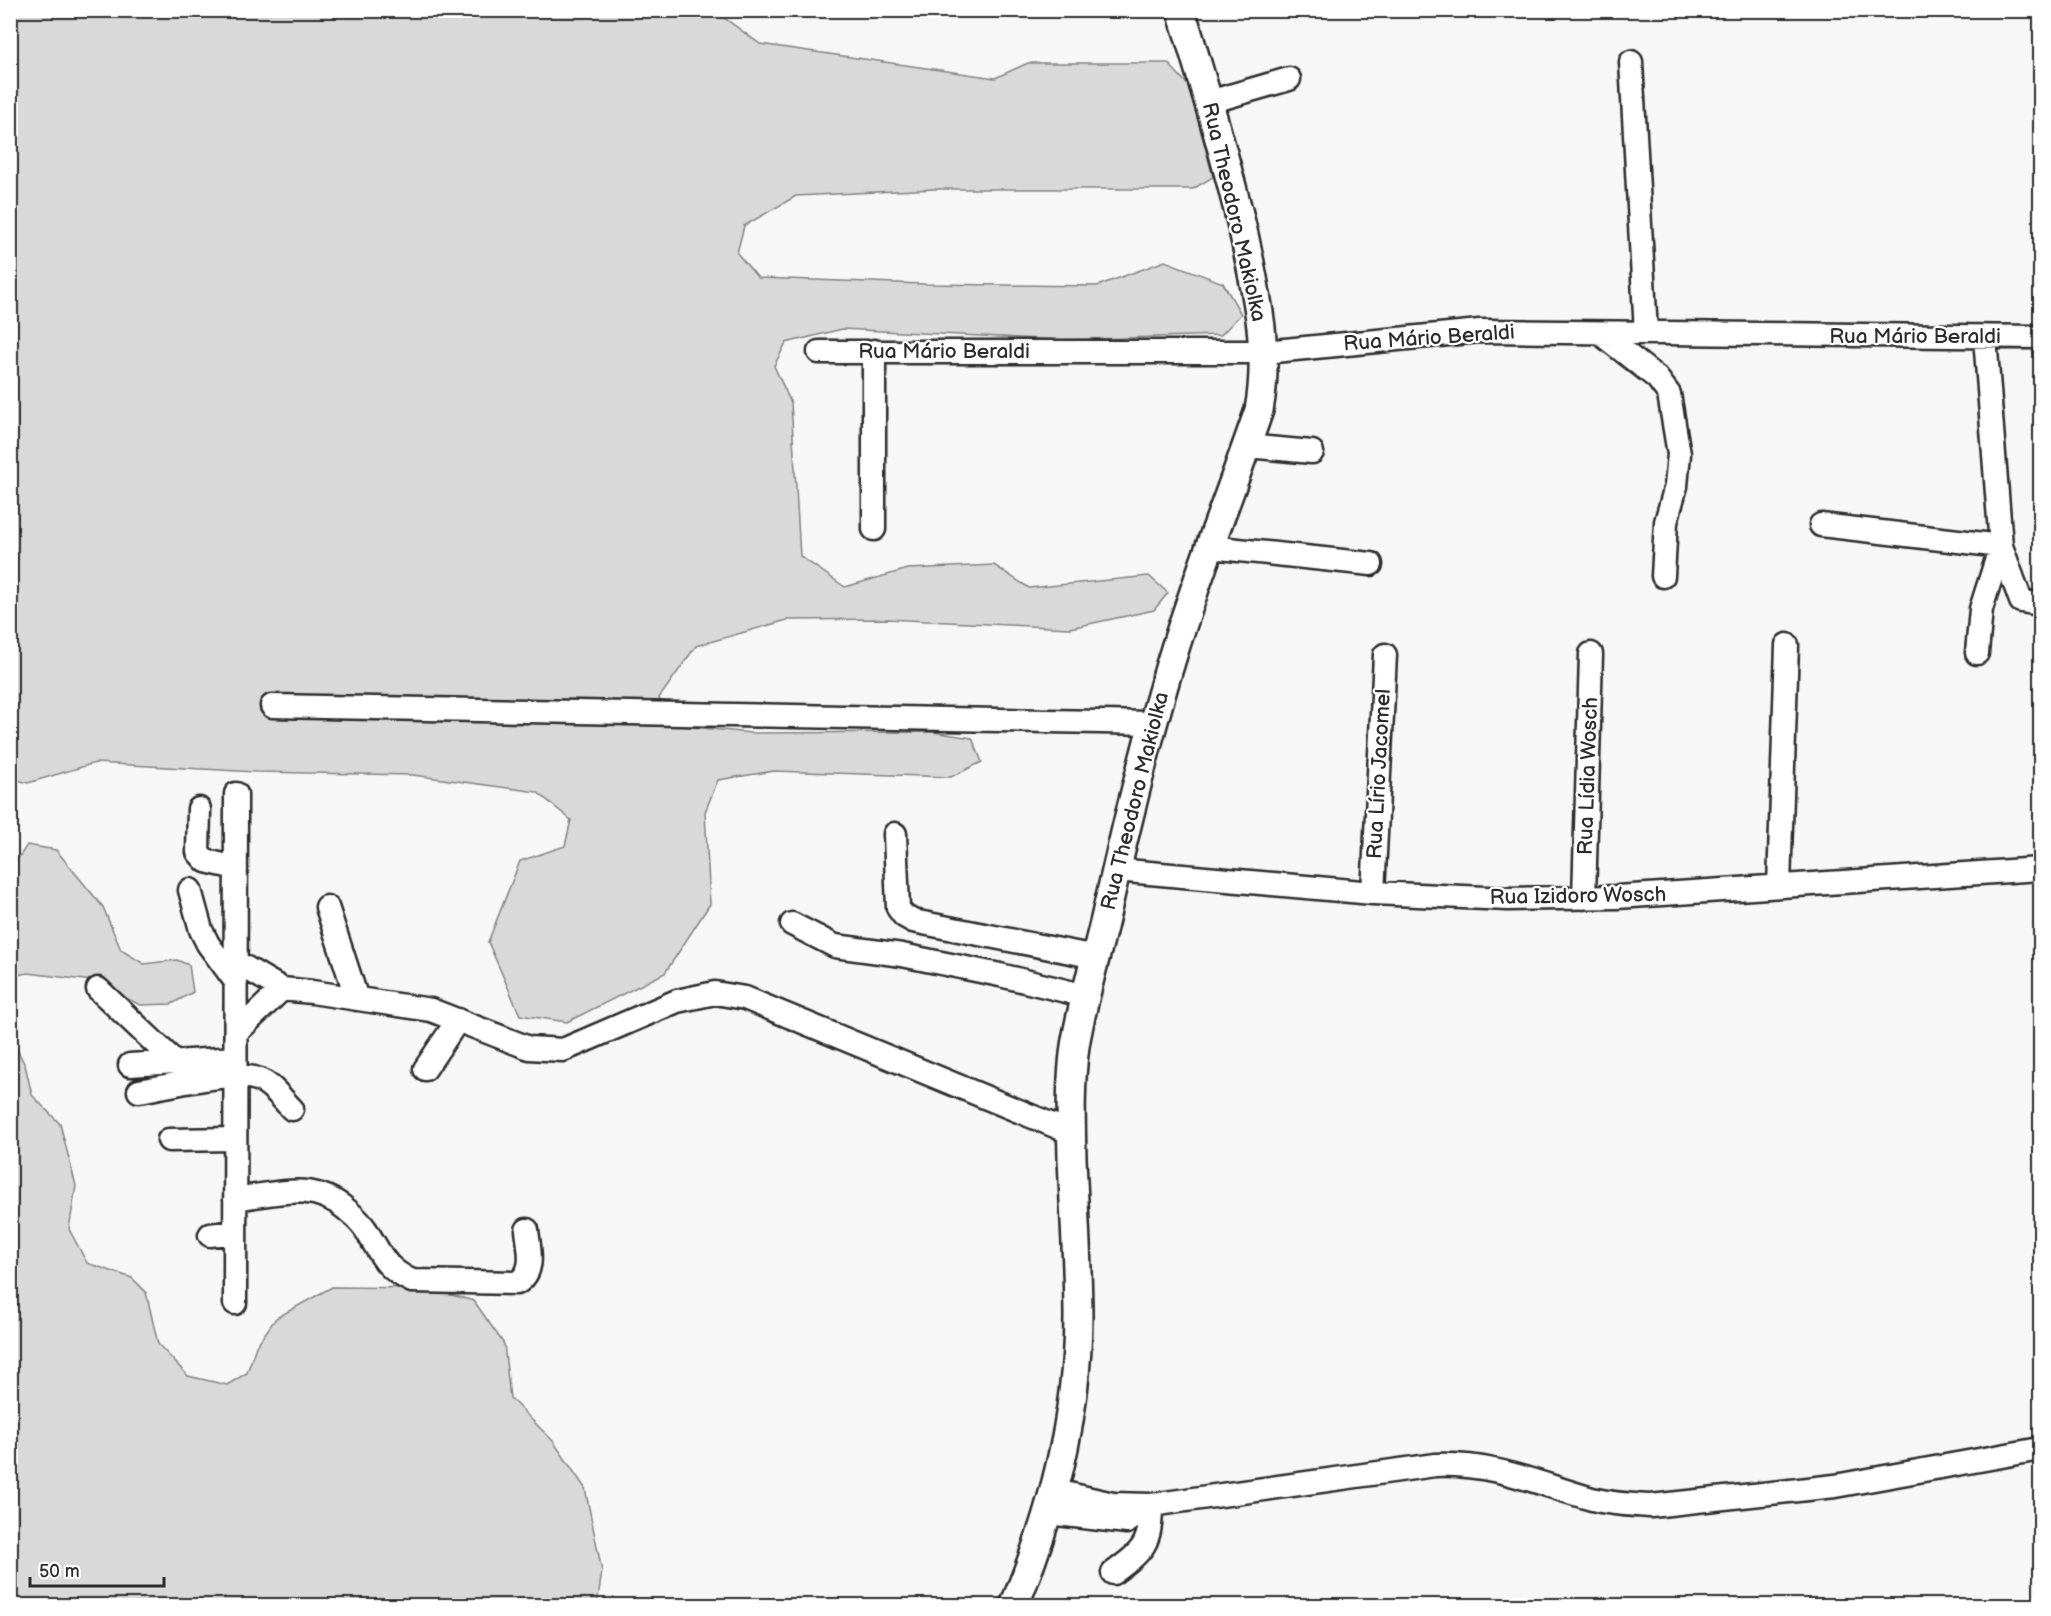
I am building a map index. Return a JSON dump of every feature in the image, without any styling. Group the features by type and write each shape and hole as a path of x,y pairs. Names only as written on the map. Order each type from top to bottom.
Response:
{"main road":[{"name":"Rua Theodoro Makiolka","path":"1014,1605 1052,1502 1068,1435 1077,1357 1078,1317 1072,1133 1073,1064 1086,996 1116,870 1173,655 1247,446 1263,392 1264,352 1244,235 1209,102 1181,10"}],"street":[{"path":"1630,62 1646,333"},
{"path":"1209,102 1289,79"},
{"name":"Rua Mário Beraldi","path":"819,352 1264,352 1480,331 2040,337"},
{"path":"1600,333 1657,378 1669,394 1678,454 1676,486 1666,522 1663,576"},
{"path":"1985,337 2001,546 2021,602 2040,604"},
{"path":"874,351 874,529"},
{"path":"1247,446 1312,453"},
{"path":"1821,525 2001,546"},
{"path":"1210,546 1371,564"},
{"path":"1977,653 1981,609 2001,546"},
{"path":"1779,886 1787,645"},
{"name":"Rua Lídia Wosch","path":"1584,898 1591,654"},
{"name":"Rua Lírio Jacomel","path":"1373,893 1385,655"},
{"path":"272,705 1154,723"},
{"path":"235,1303 236,794"},
{"path":"199,809 198,852 206,861 236,868"},
{"path":"895,834 898,908 904,916 914,921 1096,957"},
{"name":"Rua Izidoro Wosch","path":"1116,870 1373,893 1472,898 1584,898 2040,869"},
{"path":"190,890 201,930 208,944 236,972 282,989 431,1010 529,1048 563,1050 677,1001 715,993 745,998 1072,1133"},
{"path":"327,907 357,999"},
{"path":"792,924 835,946 967,968 1086,996"},
{"path":"98,989 175,1062"},
{"path":"236,1033 282,989"},
{"path":"425,1069 458,1020"},
{"path":"130,1065 175,1062 236,1066 265,1083 292,1109"},
{"path":"139,1091 236,1066"},
{"path":"169,1140 236,1138"},
{"path":"235,1199 300,1191 327,1195 358,1220 377,1252 388,1265 399,1275 412,1281 517,1283 523,1279 530,1266 527,1230"},
{"path":"210,1236 235,1232"},
{"path":"1052,1502 1127,1522 1151,1505 1435,1465 1460,1464 1515,1474 1594,1499 1652,1506 1835,1486 2040,1449"},
{"path":"1113,1573 1132,1559 1149,1539 1151,1505"}],"shaded area":[{"path":"718,10 719,14 760,44 995,78 1028,63 1168,63 1189,86 1213,177 1193,189 935,189 796,196 744,226 737,253 758,278 924,284 1097,286 1165,261 1223,283 1241,314 1221,335 1061,340 842,329 786,343 774,366 791,403 800,556 845,587 908,569 994,565 1029,588 1149,576 1168,593 1154,610 1070,628 886,619 787,620 696,646 659,698 673,725 751,733 933,732 972,738 982,762 951,777 774,771 718,780 705,812 710,904 665,973 567,1022 520,1015 488,942 520,861 565,846 571,820 537,792 413,775 256,772 95,763 28,783 11,778 10,11"},
{"path":"27,845 56,850 103,907 121,950 144,964 177,960 189,965 193,992 172,1004 140,1005 93,981 28,973 11,976 11,862 17,860"},
{"path":"10,1036 25,1065 32,1095 60,1124 76,1186 69,1229 87,1263 132,1278 146,1292 158,1344 188,1376 227,1385 247,1373 256,1346 276,1318 332,1287 425,1288 474,1301 504,1344 510,1398 553,1441 585,1488 602,1571 597,1605 11,1605"}]}
